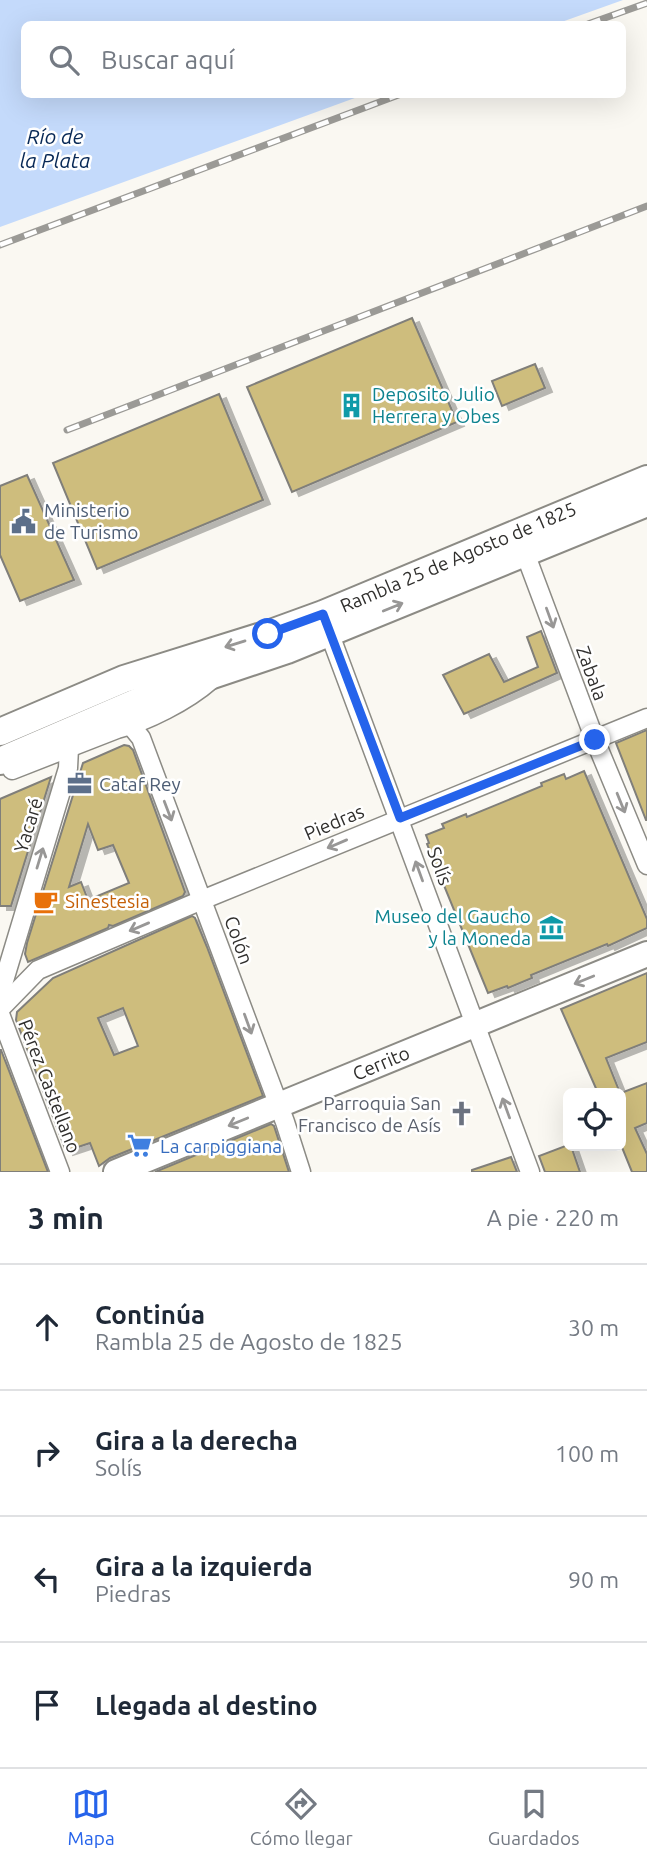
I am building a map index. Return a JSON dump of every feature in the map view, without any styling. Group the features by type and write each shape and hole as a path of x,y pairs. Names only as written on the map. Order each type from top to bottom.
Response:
{"main road":[{"name":"Rambla 25 de Agosto de 1825","path":"522,543 647,479"},
{"name":"Rambla 25 de Agosto de 1825","path":"0,732 124,678 268,634 326,623 522,543 647,503"},
{"name":"Rambla 25 de Agosto de 1825","path":"0,761 67,741 153,695 287,650 326,623"}],"street":[{"name":"Zabala","path":"522,543 595,740 647,865"},
{"name":"Solís","path":"326,623 530,1172"},
{"name":"Rambla 25 de Agosto de 1825","path":"0,773 67,741 132,727 144,718 191,696 221,671"},
{"name":"Piedras","path":"0,1009 38,970 647,718"},
{"name":"Rambla 25 de Agosto de 1825","path":"0,748 16,740 28,727 31,719"},
{"path":"31,719 67,741"},
{"name":"Colón","path":"132,727 141,738 301,1172"},
{"name":"Yacaré","path":"0,993 68,768 67,741"},
{"path":"13,946 12,960 19,970 38,970"},
{"name":"Cerrito","path":"116,1172 647,954"},
{"name":"Pérez Castellano","path":"0,1014 60,1172"}],"water":[{"name":"Río de la Plata","path":"0,0 623,0 564,21 21,21 21,98 355,98 0,227"}],"building":[{"name":"Deposito Julio Herrera y Obes","path":"412,318 457,422 292,492 247,387"},
{"path":"535,364 545,388 502,406 492,381"},
{"path":"219,394 263,500 97,569 53,463"},
{"name":"Ministerio de Turismo","path":"27,475 74,580 20,601 0,555 0,486"},
{"path":"541,631 557,673 464,714 443,675 489,654 504,682 538,667 527,637"},
{"path":"647,730 647,820 646,820 616,743"},
{"path":"124,745 133,750 185,892 183,896 113,926 109,925 108,928 28,962 25,954 27,943 83,763","holes":["88,824 98,850 113,845 129,883 88,900 81,882 69,887"]},
{"path":"584,771 647,919 647,928 531,975 532,978 508,988 507,986 488,993 427,844 426,835 444,828 442,824 466,814 467,817 542,786 541,783 564,774 566,779"},
{"path":"51,777 11,906 0,906 0,799"},
{"path":"192,916 207,947 263,1096 110,1158 99,1166 90,1143 66,1151 16,1020 17,1012 53,978","holes":["123,1008 138,1046 114,1055 98,1018"]},
{"path":"647,973 647,1042 606,1058 618,1088 596,1088 561,1009"},
{"path":"1,1050 48,1172 0,1172"},
{"path":"647,1083 647,1123 635,1128 647,1154 647,1172 632,1172 623,1151 626,1151 626,1091"},
{"path":"271,1124 274,1126 289,1172 155,1172"},
{"path":"563,1147 563,1151 573,1151 580,1172 545,1172 539,1156"},
{"path":"511,1157 517,1172 472,1172 472,1170"}],"railway":[{"path":"596,21 647,3"},
{"path":"0,245 390,98"},
{"path":"67,430 647,206"}],"place":[{"name":"Deposito Julio Herrera y Obes","path":"352,405"},
{"name":"Ministerio de Turismo","path":"24,521"},
{"name":"Cataf Rey","path":"79,784"},
{"name":"Sinestesia","path":"45,901"},
{"name":"Museo del Gaucho y la Moneda","path":"551,927"},
{"name":"Parroquia San Francisco de Asís","path":"461,1114"},
{"name":"La carpiggiana","path":"140,1146"}],"route":[{"path":"268,634 323,614 400,818 595,740"}]}
